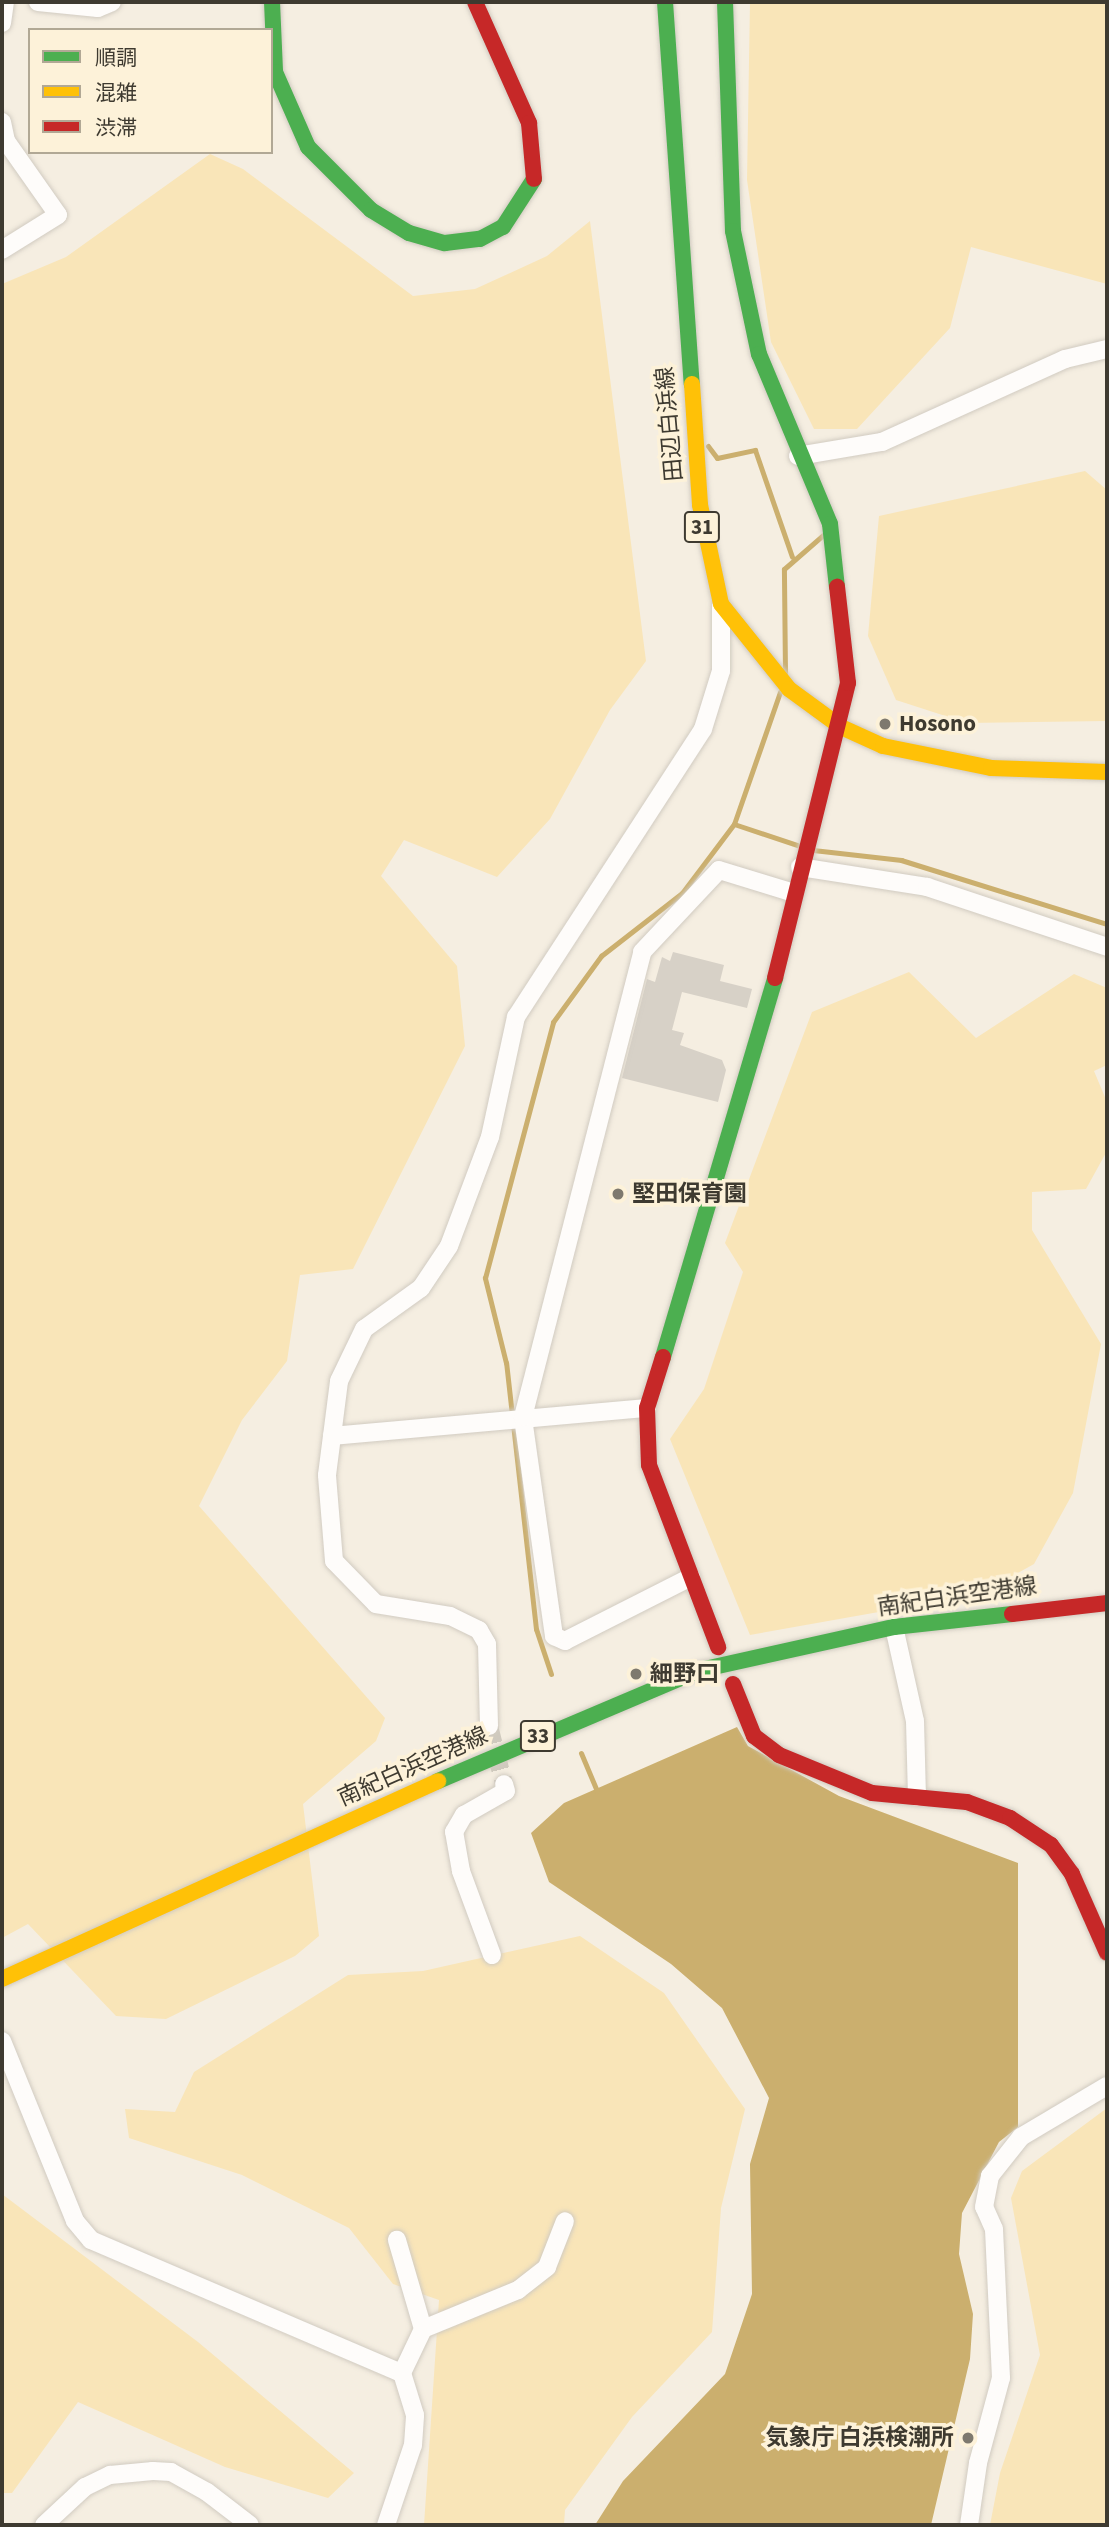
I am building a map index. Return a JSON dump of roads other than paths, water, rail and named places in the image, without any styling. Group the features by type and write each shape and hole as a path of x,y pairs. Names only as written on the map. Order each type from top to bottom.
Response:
{"street":[{"path":"2,23 5,2"},
{"path":"38,2 98,8 112,2"},
{"path":"272,2 275,72 308,147 371,211 409,233 445,243 480,239 503,227 533,188 536,152 529,123 475,2"},
{"name":"田辺白浜線","path":"665,2 700,505 721,604 747,644 789,689 841,727 930,760 1107,772"},
{"path":"718,1647 649,1465 647,1408 751,1073 801,864 841,727 848,683 835,547 759,355 733,231 725,2"},
{"path":"2,122 6,141 58,215 2,250"},
{"path":"798,456 882,442 1065,359 1107,349"},
{"path":"489,1726 487,1644 479,1630 450,1616 376,1604 334,1561 328,1519 332,1436 347,1353 373,1320 421,1288 458,1227 528,994 703,730 721,671 721,604"},
{"path":"801,864 927,887 1107,947"},
{"path":"691,1577 565,1641 554,1636 521,1417 642,952 719,870 794,893"},
{"path":"332,1436 521,1417 647,1408"},
{"name":"南紀白浜空港線","path":"2,1979 612,1704 700,1670 894,1627 1107,1603"},
{"path":"894,1627 915,1721 917,1797"},
{"path":"733,1684 754,1736 779,1755 872,1793 967,1802 1010,1818 1051,1845 1072,1874 1107,1953"},
{"path":"492,1955 461,1871 454,1832 464,1815 506,1791 504,1784"},
{"path":"2,2041 75,2221 91,2240 402,2373"},
{"path":"970,2525 978,2463 1001,2378 994,2229 984,2207 990,2176 1021,2137 1107,2086"},
{"path":"386,2525 413,2445 415,2415 402,2373 424,2329 518,2290 547,2267 565,2221"},
{"path":"397,2240 424,2329"},
{"path":"44,2525 85,2487 110,2475 153,2471 195,2485 250,2525"}],"waterway":[{"path":"708,446 717,458 755,450 792,557"},
{"path":"785,673 784,569 823,535"},
{"path":"734,824 780,692"},
{"path":"551,1674 536,1629 506,1363 485,1278 553,1022 601,956 682,893 734,824 800,846"},
{"path":"813,850 901,860 1107,924"},
{"path":"581,1753 597,1791"}],"tunnel":[{"path":"489,1726 504,1784"}],"place":[{"name":"Hosono","path":"885,724"},
{"name":"堅田保育園","path":"618,1194"},
{"name":"細野口","path":"636,1674"},
{"name":"気象庁 白浜検潮所","path":"968,2438"}]}
